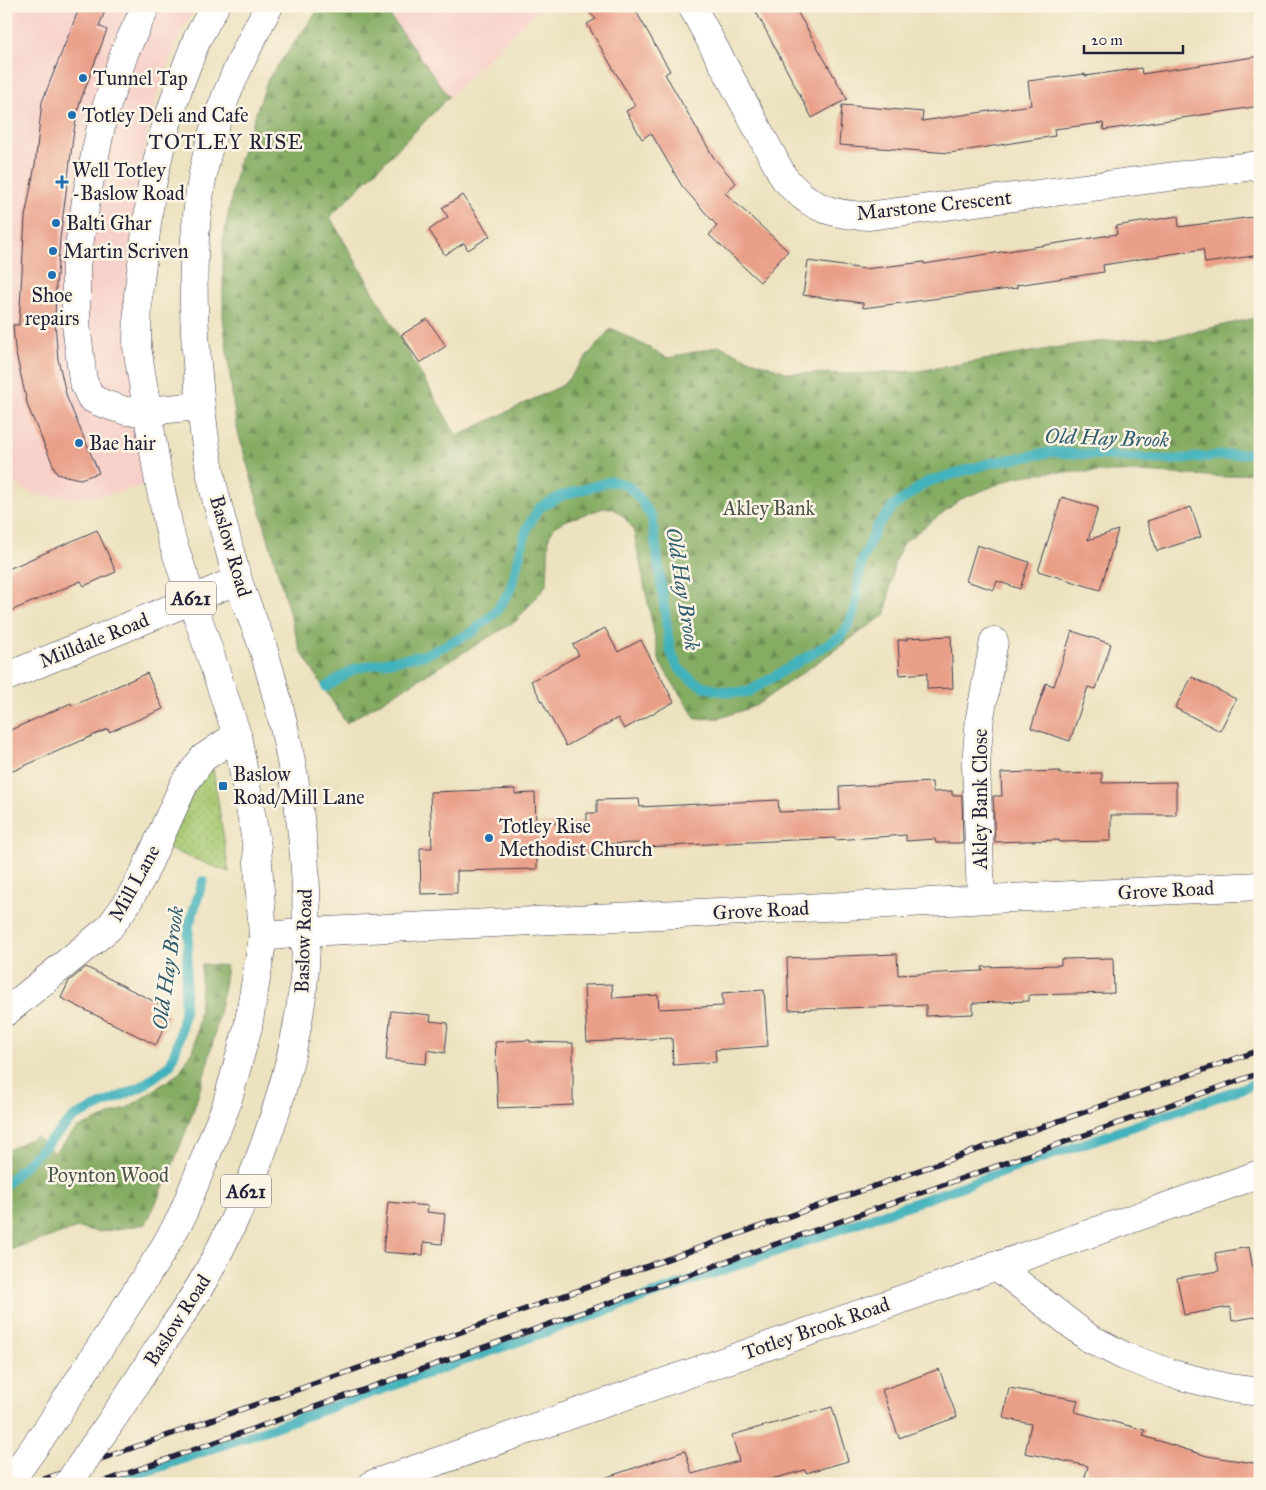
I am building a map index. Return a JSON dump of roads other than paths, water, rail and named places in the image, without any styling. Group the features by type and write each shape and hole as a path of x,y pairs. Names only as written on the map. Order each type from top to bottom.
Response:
{"street":[{"path":"146,6 125,51 103,117 87,194 76,266 76,324 83,381 91,398 126,411 147,412 200,406"},
{"name":"A621","path":"8,1484 46,1431 161,1253 180,1218 226,1106 248,1027 263,937 257,847 237,735 170,528 158,477 137,348 138,296 152,185 179,86 197,39 215,6"},
{"name":"Baslow Road","path":"68,1484 202,1284 231,1226 255,1168 277,1106 296,1032 304,983 306,888 302,829 284,721 263,647 237,580 210,471 200,406 193,310 193,261 204,165 214,128 251,40 269,6"},
{"name":"Marstone Crescent","path":"692,6 784,178 805,199 835,213 868,216 1260,165"},
{"name":"Milldale Road","path":"6,677 237,580"},
{"name":"Akley Bank Close","path":"981,899 976,764 980,718 994,641"},
{"name":"Mill Lane","path":"6,1012 109,928 127,903 143,875 184,784 203,758 237,735"},
{"name":"Grove Road","path":"263,937 306,932 1260,886"},
{"name":"Totley Brook Road","path":"373,1484 1260,1174"},
{"path":"996,1265 1089,1338 1124,1356 1172,1374 1228,1388 1260,1392"}],"waterway":[{"name":"Old Hay Brook","path":"326,687 354,669 425,655 471,633 495,613 510,590 527,528 539,508 561,496 611,481 627,485 641,500 652,518 670,650 678,666 693,681 710,689 748,692 840,637 849,624 856,605 861,563 877,526 894,506 927,482 990,463 1052,452 1170,460 1260,452"},
{"name":"Old Hay Brook","path":"6,1184 74,1117 141,1087 170,1065 178,1043 184,1013 189,925 203,881"},
{"path":"114,1483 1260,1082"}],"railway":[{"path":"30,1484 1260,1050"},
{"path":"97,1484 1260,1073"}],"place":[{"name":"Tunnel Tap","path":"83,78"},
{"name":"Totley Deli and Cafe","path":"72,115"},
{"name":"Well Totley -Baslow Road","path":"62,182"},
{"name":"Balti Ghar","path":"56,223"},
{"name":"Martin Scriven","path":"53,251"},
{"name":"Shoe repairs","path":"52,275"},
{"name":"Bae hair","path":"79,443"},
{"name":"Baslow Road/Mill Lane","path":"223,786"},
{"name":"Totley Rise Methodist Church","path":"489,838"}],"district":[{"name":"TOTLEY RISE","path":"226,142"}],"park label":[{"name":"Akley Bank","path":"769,508"},
{"name":"Poynton Wood","path":"108,1175"}]}
